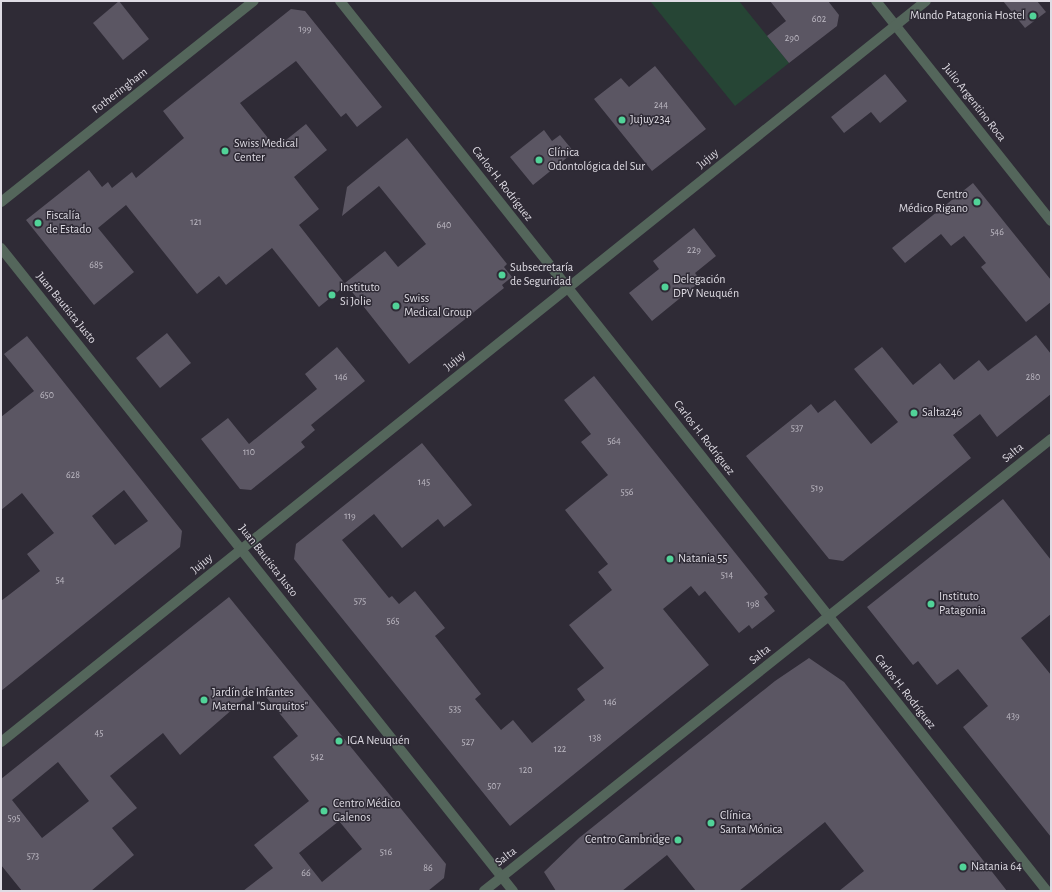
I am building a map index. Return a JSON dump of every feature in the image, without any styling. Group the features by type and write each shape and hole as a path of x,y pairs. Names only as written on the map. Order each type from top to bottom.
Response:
{"street":[{"name":"Fotheringham","path":"1,202 254,1"},
{"name":"Carlos H. Rodríguez","path":"340,1 1047,891"},
{"name":"Julio Argentino Roca","path":"876,1 1051,221"},
{"name":"Jujuy","path":"1,742 926,1"},
{"name":"Juan Bautista Justo","path":"1,248 513,891"},
{"name":"Salta","path":"484,891 1051,439"}],"green space":[{"path":"650,1 739,1 789,63 735,106"}],"building":[{"path":"119,1 149,39 123,60 93,23"},
{"path":"770,1 828,1 839,15 837,26 789,63 767,36 786,21"},
{"name":"Mundo Patagonia Hostel","path":"1003,1 1037,1 1046,12 1025,28"},
{"path":"291,9 305,11 382,107 357,127 346,113 341,117 296,61 240,103 276,148 306,124 327,150 294,177 319,209 299,225 346,285 319,307 272,248 226,285 219,276 197,294 126,205 98,228 134,272 94,305 26,220 89,170 102,187 108,182 112,188 132,172 136,178 184,138 163,111"},
{"path":"655,66 706,129 652,171 594,99 621,78 629,87"},
{"path":"885,74 907,101 880,123 871,112 844,133 831,117"},
{"name":"Clínica Odontológica del Sur","path":"544,130 552,141 560,135 574,152 533,185 510,157"},
{"path":"407,138 507,264 504,267 512,277 502,285 504,288 409,364 345,283 385,251 398,267 426,244 379,186 342,216 347,187"},
{"path":"973,183 1051,280 1051,302 1026,322 981,267 986,263 964,236 951,246 941,234 905,263 892,248"},
{"name":"Delegación DPV Neuquén","path":"694,228 716,256 695,273 701,281 652,321 629,293 659,269 653,261"},
{"path":"167,333 191,363 160,388 136,358"},
{"path":"1036,335 1051,354 1051,394 997,437 980,414 953,435 971,458 843,561 829,559 746,456 811,404 818,413 835,400 871,444 898,422 854,369 882,347 913,385 940,363 954,380 979,360 988,371"},
{"path":"27,336 182,531 180,547 1,691 1,601 40,571 27,554 54,533 22,493 1,510 1,417 34,391 4,354","holes":["124,490 148,521 115,545 92,516"]},
{"path":"337,347 365,381 311,425 315,430 301,442 305,447 251,490 240,489 201,439 228,418 249,444 317,389 305,374"},
{"path":"594,376 768,594 764,597 775,611 752,629 749,625 739,633 705,591 699,596 691,586 663,609 709,665 510,826 294,559 296,544 422,443 472,505 444,527 438,519 402,548 374,514 342,540 389,598 392,596 399,604 415,591 445,628 435,636 481,694 475,699 501,730 513,720 532,743 585,700 577,689 604,668 569,625 612,590 598,572 608,564 565,510 608,475 581,442 591,434 564,400"},
{"path":"1003,499 1051,560 1051,614 1021,638 1051,675 1051,837 963,727 988,706 958,669 937,685 918,661 913,665 867,607"},
{"path":"229,597 446,864 444,878 428,891 243,891 273,868 254,845 309,801 273,757 298,736 258,687 180,755 163,733 110,776 137,808 112,828 134,855 91,891 22,891 1,865 1,779","holes":["58,762 89,801 42,838 12,800","339,821 362,849 322,882 299,853"]},
{"path":"809,658 844,682 1007,891 839,891 864,871 825,822 739,891 696,891 667,855 622,891 556,891 544,872 579,838 775,681"}],"place":[{"name":"Mundo Patagonia Hostel","path":"1033,16"},
{"name":"Jujuy234","path":"622,120"},
{"name":"Swiss Medical Center","path":"225,151"},
{"name":"Clínica Odontológica del Sur","path":"539,160"},
{"name":"Centro Médico Rigano","path":"977,202"},
{"name":"Fiscalía de Estado","path":"38,223"},
{"name":"Subsecretaría de Seguridad","path":"502,275"},
{"name":"Delegación DPV Neuquén","path":"665,287"},
{"name":"Instituto Si Jolie","path":"332,295"},
{"name":"Swiss Medical Group","path":"396,306"},
{"name":"Salta246","path":"914,413"},
{"name":"Natania 55","path":"670,559"},
{"name":"Instituto Patagonia","path":"931,604"},
{"name":"Jardín de Infantes Maternal \"Surquitos\"","path":"204,700"},
{"name":"IGA Neuquén","path":"339,741"},
{"name":"Centro Médico Galenos","path":"324,811"},
{"name":"Clínica Santa Mónica","path":"711,823"},
{"name":"Centro Cambridge","path":"678,840"},
{"name":"Natania 64","path":"963,867"}]}
